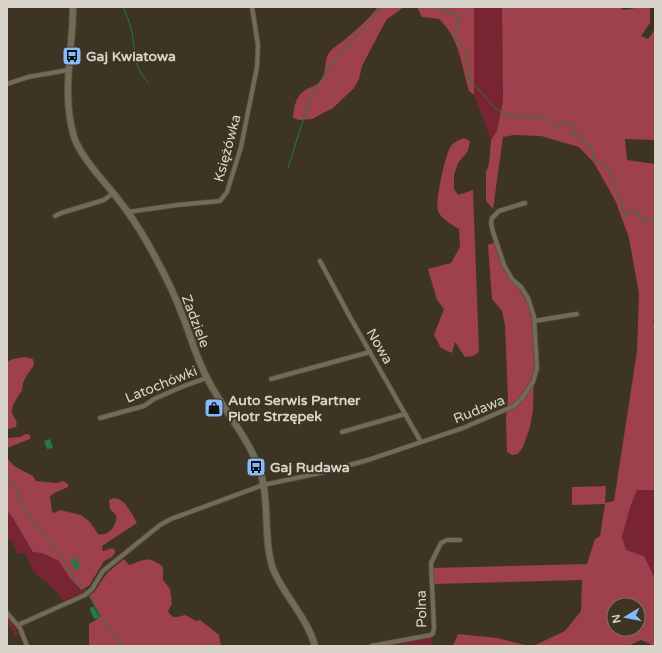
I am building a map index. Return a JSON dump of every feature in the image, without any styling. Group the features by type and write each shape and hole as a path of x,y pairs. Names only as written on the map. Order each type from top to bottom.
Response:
{"street":[{"name":"Zadziele","path":"73,7 68,70 68,97 75,139 97,174 128,212 148,244 172,292 206,378 252,452 260,471 263,485 270,554 273,568 308,629 315,646"},
{"name":"Księżówka","path":"128,212 220,201 226,192 241,147 257,66 258,45 252,7"},
{"path":"7,84 68,70"},
{"path":"55,216 104,200 113,193"},
{"name":"Rudawa","path":"19,627 85,595 92,589 103,571 160,525 171,519 263,485 344,467 368,460 463,428 514,406 522,398 532,382 537,368 534,321 528,298 521,287 512,279 504,265 491,226 492,218 499,211 525,203"},
{"name":"Nowa","path":"320,261 421,442"},
{"path":"534,321 577,314"},
{"path":"271,378 370,352"},
{"name":"Latochówki","path":"100,418 144,406 154,399 206,378"},
{"path":"342,432 405,414"},
{"name":"Polna","path":"371,646 431,636 434,628 430,571 431,563 442,543 447,540 460,540"},
{"path":"7,613 19,627 27,646"}],"shaded area":[{"path":"378,7 403,7 387,19 362,66 359,79 354,88 333,108 312,119 299,120 293,118 295,105 300,94 303,91 313,87 322,78 325,70 326,59 330,51 348,37"},
{"path":"417,7 474,7 474,95 469,91 456,43 446,27 439,19 422,17"},
{"path":"473,7 502,7 503,100 497,131 491,140 474,95"},
{"path":"502,7 619,7 624,10 650,7 650,23 641,36 648,39 655,30 655,140 625,139 627,160 655,164 655,278 653,278 655,282 655,320 653,320 655,327 655,490 637,490 630,507 622,537 626,550 644,556 655,579 655,646 641,640 628,646 533,646 565,631 581,611 582,580 433,584 432,568 587,564 595,539 600,536 605,504 572,505 572,487 606,486 605,503 614,501 637,351 639,294 629,238 616,202 594,163 579,147 541,136 514,135 503,137 493,209 486,201 486,172 489,164 491,140 497,131 503,100"},
{"path":"464,138 470,141 468,151 458,163 454,175 454,189 458,195 473,190 479,352 473,356 465,357 455,342 452,353 441,348 434,335 444,309 437,300 428,269 451,263 460,247 459,229 447,222 442,217 437,206 441,178 446,158 451,146 458,140"},
{"path":"494,243 507,274 521,291 528,305 533,326 533,410 530,427 523,447 518,454 512,455 507,452 506,419 508,399 505,325 502,311 492,299 488,245"},
{"path":"24,357 33,359 34,365 23,383 22,390 13,407 12,412 17,424 16,427 7,429 7,362"},
{"path":"26,434 30,435 30,439 7,448 7,438 20,437"},
{"path":"50,439 53,448 47,449 44,441"},
{"path":"7,458 14,466 33,476 36,481 57,483 63,481 68,484 68,487 54,493 50,497 52,511 54,513 60,510 81,515 90,522 98,534 105,534 109,532 115,523 116,515 110,509 109,500 114,498 118,499 126,505 137,523 102,546 103,551 112,548 115,550 115,553 112,557 104,561 89,586 81,590 70,578 59,561 42,553 33,552 13,518 7,511"},
{"path":"637,489 655,490 655,579 631,557 626,550 624,543 624,527"},
{"path":"7,511 42,553 59,561 80,590 83,589 85,592 63,601 55,590 35,573 26,554 18,554 11,539 7,541"},
{"path":"76,557 80,568 75,570 71,560"},
{"path":"124,559 129,565 143,560 150,560 163,567 163,580 170,589 172,604 168,611 170,614 173,617 185,615 196,621 200,620 219,635 221,646 89,646 89,624 100,616 89,596 95,591 107,573"},
{"path":"91,607 94,607 99,618 94,619 90,610"},
{"path":"9,618 19,635 14,636 14,631 7,624 7,619"},
{"path":"458,634 497,638 529,646 453,646"},
{"path":"431,637 432,645 398,646 397,642"}],"waterway":[{"path":"123,7 133,36 136,62 142,75 148,82"},
{"path":"288,168 310,98 334,61 382,7"},
{"path":"435,7 457,14 459,18 455,33 457,41 467,52 469,79 494,107 502,113 514,116 547,118 556,129 563,122 569,123 574,127 571,132 572,134 582,135 581,141 592,146 593,159 609,169 625,214 627,215 633,210 638,211 641,221 648,219 653,221 655,226"},
{"path":"7,478 16,487 18,498 32,520 65,561 73,578 86,591"},
{"path":"89,595 104,621 119,640 119,646"}],"place":[{"name":"Gaj Kwiatowa","path":"72,56"},
{"name":"Auto Serwis Partner Piotr Strzępek","path":"214,408"},
{"name":"Gaj Rudawa","path":"256,467"}]}
